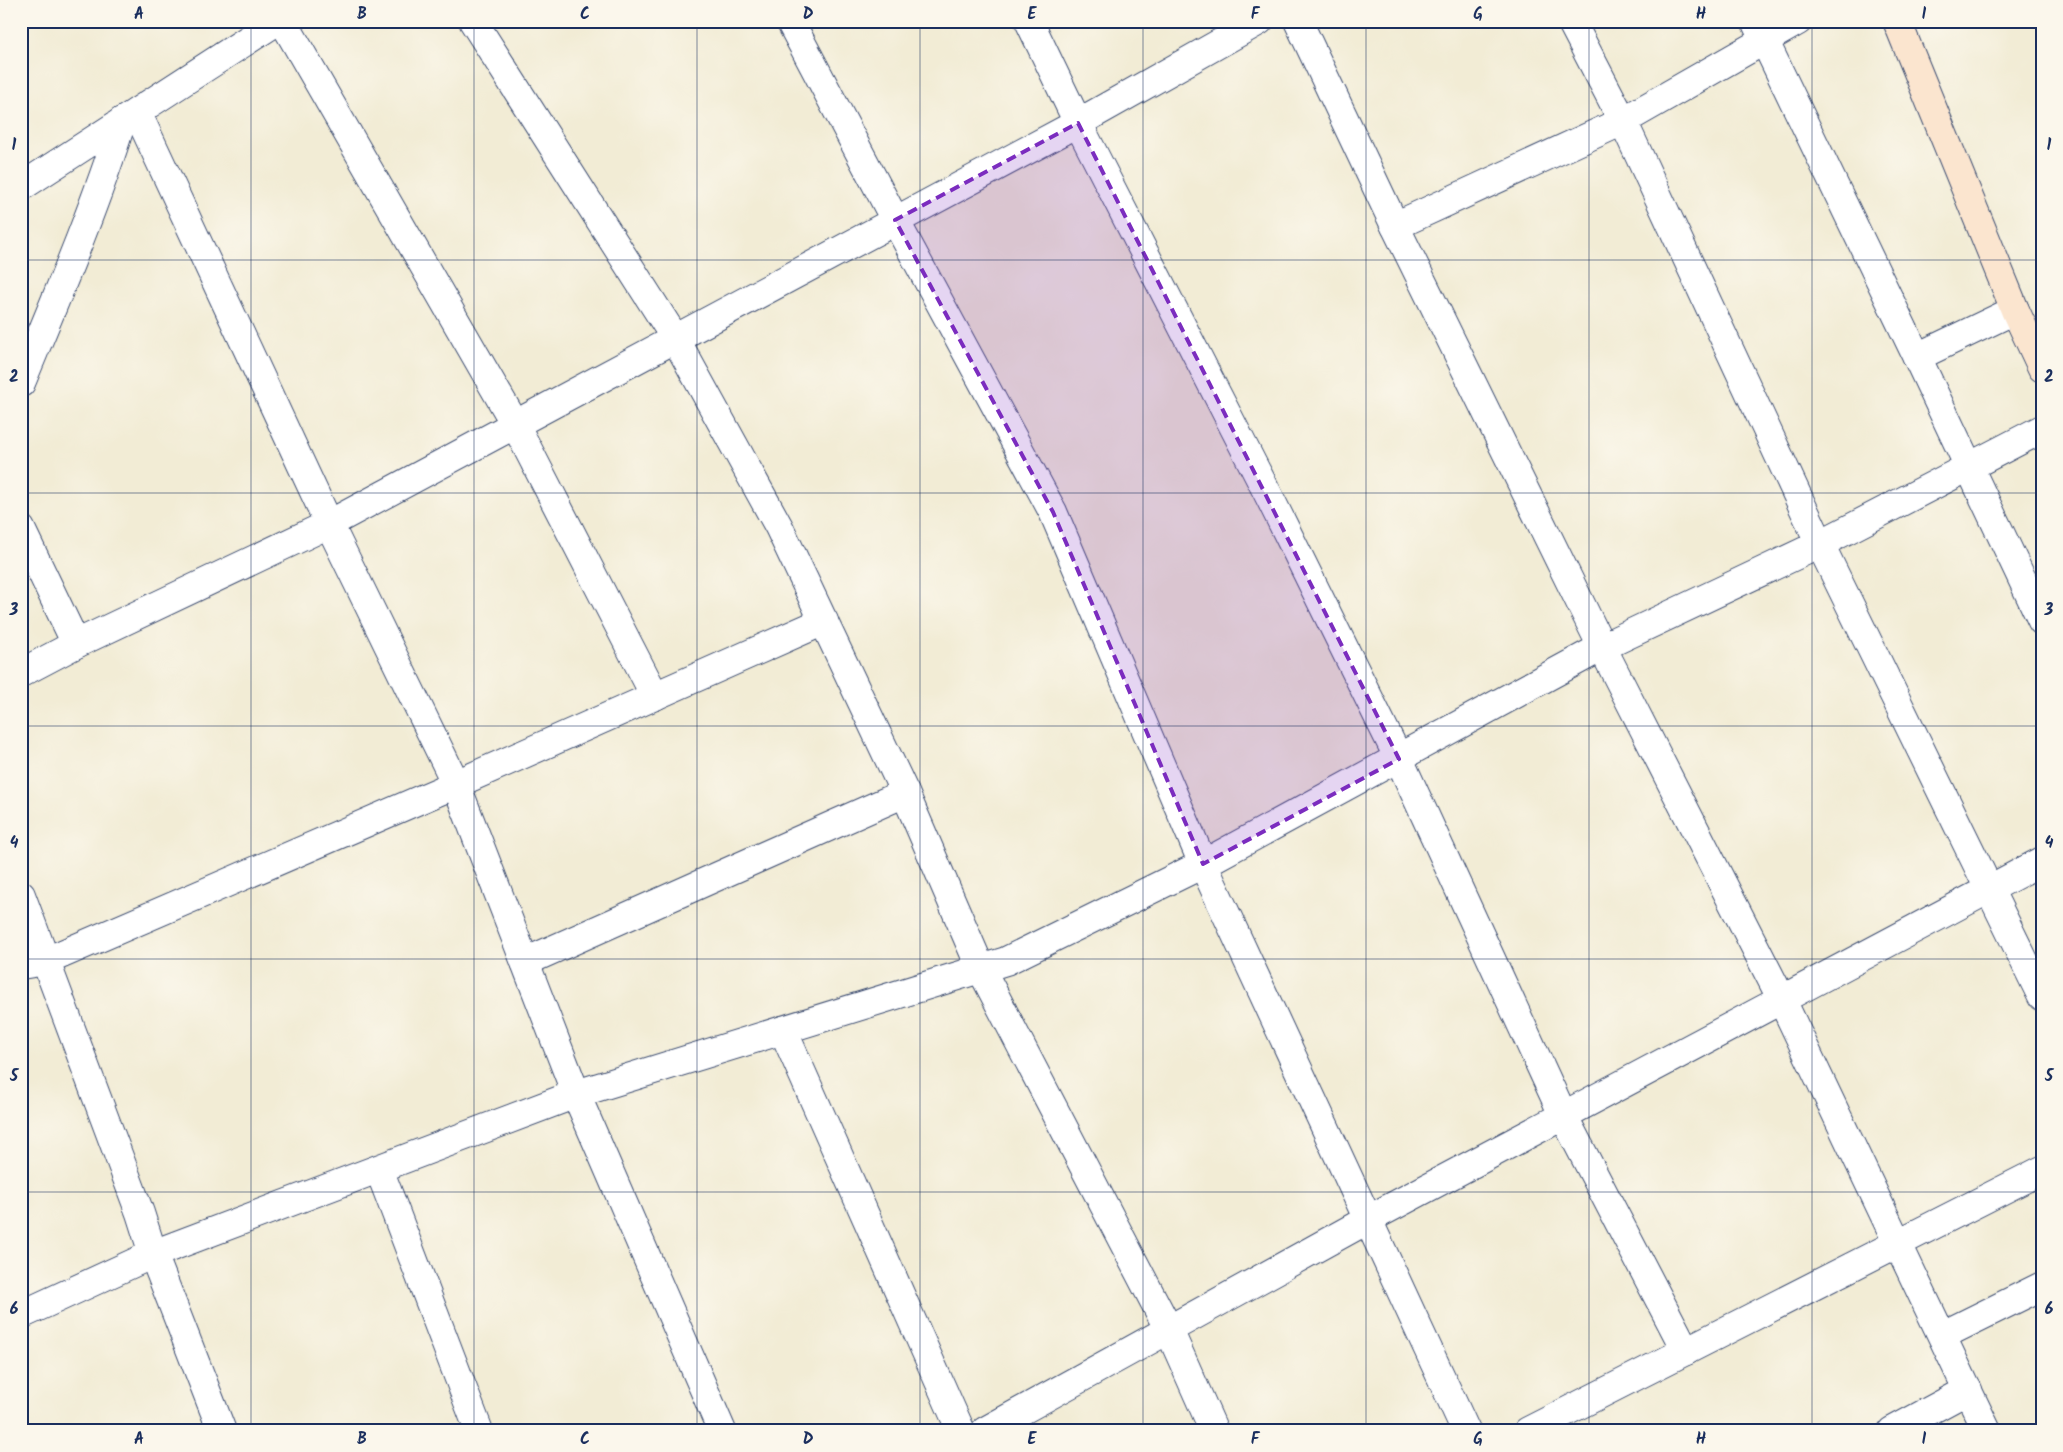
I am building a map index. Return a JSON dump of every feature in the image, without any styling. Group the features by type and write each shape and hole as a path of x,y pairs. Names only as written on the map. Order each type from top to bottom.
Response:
{"street":[{"path":"21,187 277,21"},
{"path":"283,21 515,424 655,696"},
{"path":"474,21 675,338 779,527 905,793 981,969 1169,1330 1214,1431"},
{"path":"790,21 1053,512 1204,864 1466,1431"},
{"path":"1030,21 1078,123 1269,496 1398,758 1563,1115 1686,1351"},
{"path":"21,673 76,644 330,524 1078,123 1259,21"},
{"path":"1298,21 1602,647 1782,998 1898,1244 1943,1334 1987,1431"},
{"path":"1571,21 1623,121 1820,544 2042,997"},
{"path":"1396,226 1623,121 1760,31 1798,21"},
{"path":"1896,21 2015,310 2042,368"},
{"path":"1760,31 2042,621"},
{"path":"21,383 130,116"},
{"path":"130,116 456,784 576,1094 722,1431"},
{"path":"1917,356 2015,310"},
{"path":"21,1315 153,1254 576,1094 1006,961 1204,864 1602,647 1820,544 2042,429"},
{"path":"21,529 76,644"},
{"path":"34,963 456,784 824,621"},
{"path":"525,962 905,793"},
{"path":"984,1431 1367,1220 2042,861"},
{"path":"21,895 34,963 140,1213 153,1254 222,1431"},
{"path":"783,1030 961,1431"},
{"path":"379,1168 480,1431"},
{"path":"1528,1431 2042,1170"},
{"path":"1943,1334 2042,1286"},
{"path":"1892,1431 1968,1390"}],"highlighted area":[{"path":"1078,123 1399,759 1203,864 1053,512 895,220"}]}
